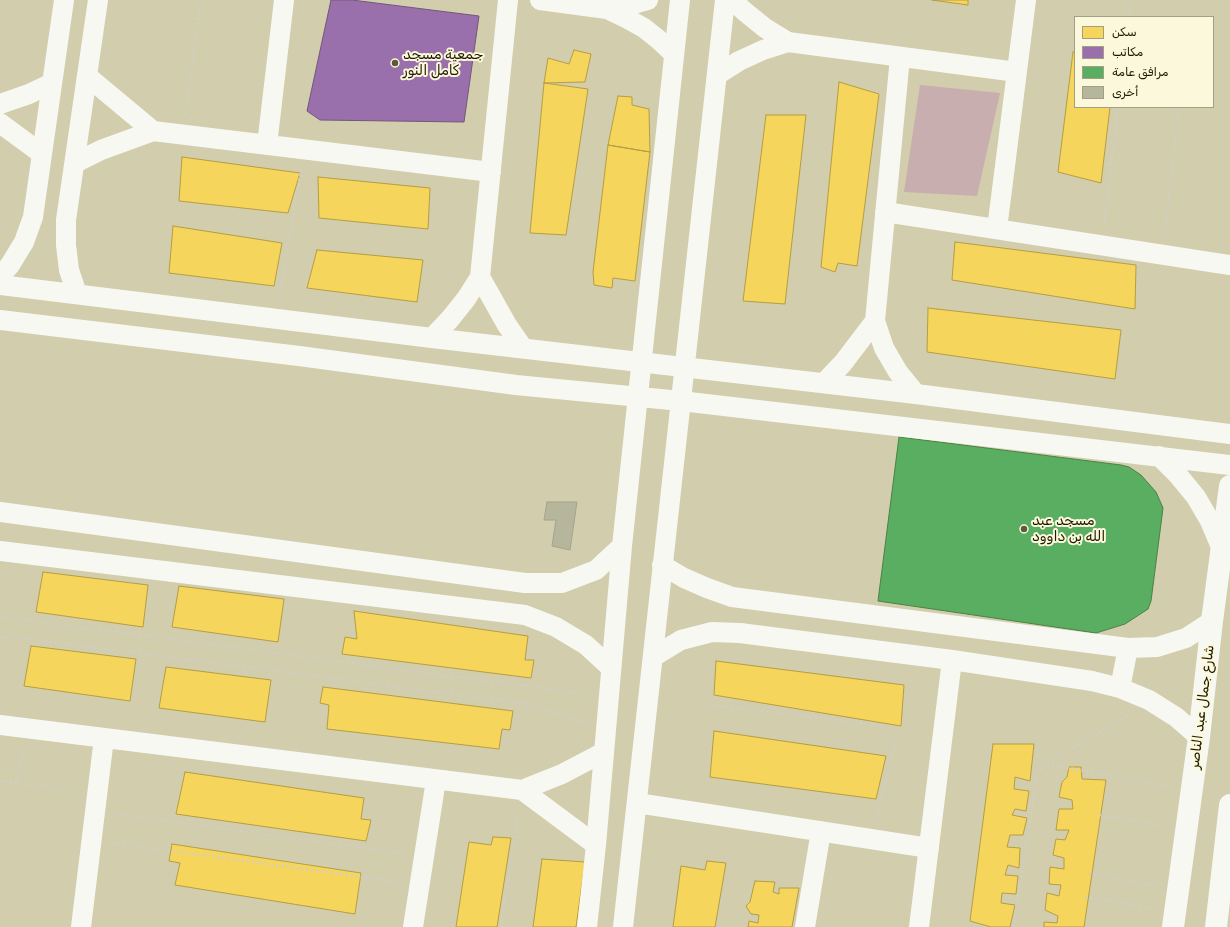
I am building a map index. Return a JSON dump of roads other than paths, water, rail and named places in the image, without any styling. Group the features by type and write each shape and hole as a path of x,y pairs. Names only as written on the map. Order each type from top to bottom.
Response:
{"main road":[{"name":"شارع جمال عبد الناصر","path":"1174,919 1199,738 1221,547 1230,486"},
{"path":"1216,927 1225,890 1230,805"}],"street":[{"path":"0,276 10,265 24,242 33,217 64,0"},
{"path":"77,294 70,270 66,245 66,220 98,0"},
{"path":"267,145 284,0"},
{"path":"432,338 466,299 480,277 508,0"},
{"path":"540,0 607,9 644,28 674,54"},
{"path":"607,9 648,0"},
{"path":"587,927 596,845 622,546 680,0"},
{"path":"623,927 725,0"},
{"path":"732,0 744,12 765,28 788,42 1017,72"},
{"path":"997,229 1026,0"},
{"path":"717,76 739,61 763,50 788,42"},
{"path":"900,57 875,321 884,348 898,372 916,394"},
{"path":"87,76 153,131"},
{"path":"0,104 29,94 52,83"},
{"path":"0,123 42,154"},
{"path":"75,163 101,150 153,131 491,172"},
{"path":"885,212 1230,265"},
{"path":"480,277 507,325 523,348"},
{"path":"0,285 432,338 916,394 1230,434"},
{"path":"0,320 291,355 516,385 681,401 1230,465"},
{"path":"824,383 843,363 875,321"},
{"path":"1159,456 1178,474 1196,497 1210,521 1221,547"},
{"path":"0,512 525,583 562,583 596,570 622,546"},
{"path":"0,551 525,615 556,627 586,645 611,668"},
{"path":"662,565 684,578 732,597 1128,648 1158,647 1186,638 1212,621"},
{"path":"653,657 681,640 712,632 740,633 952,660 1092,681 1120,688 1149,700 1176,717 1199,738"},
{"path":"1120,688 1128,648"},
{"path":"920,927 952,660"},
{"path":"0,725 522,790 562,774 604,752"},
{"path":"81,927 104,738"},
{"path":"413,927 436,780"},
{"path":"522,790 596,845"},
{"path":"637,802 929,848"},
{"path":"805,927 821,831"}],"place":[{"name":"جمعية مسجد كامل النور","path":"395,63"},
{"name":"مسجد عبد الله بن داوود","path":"1024,529"}]}
